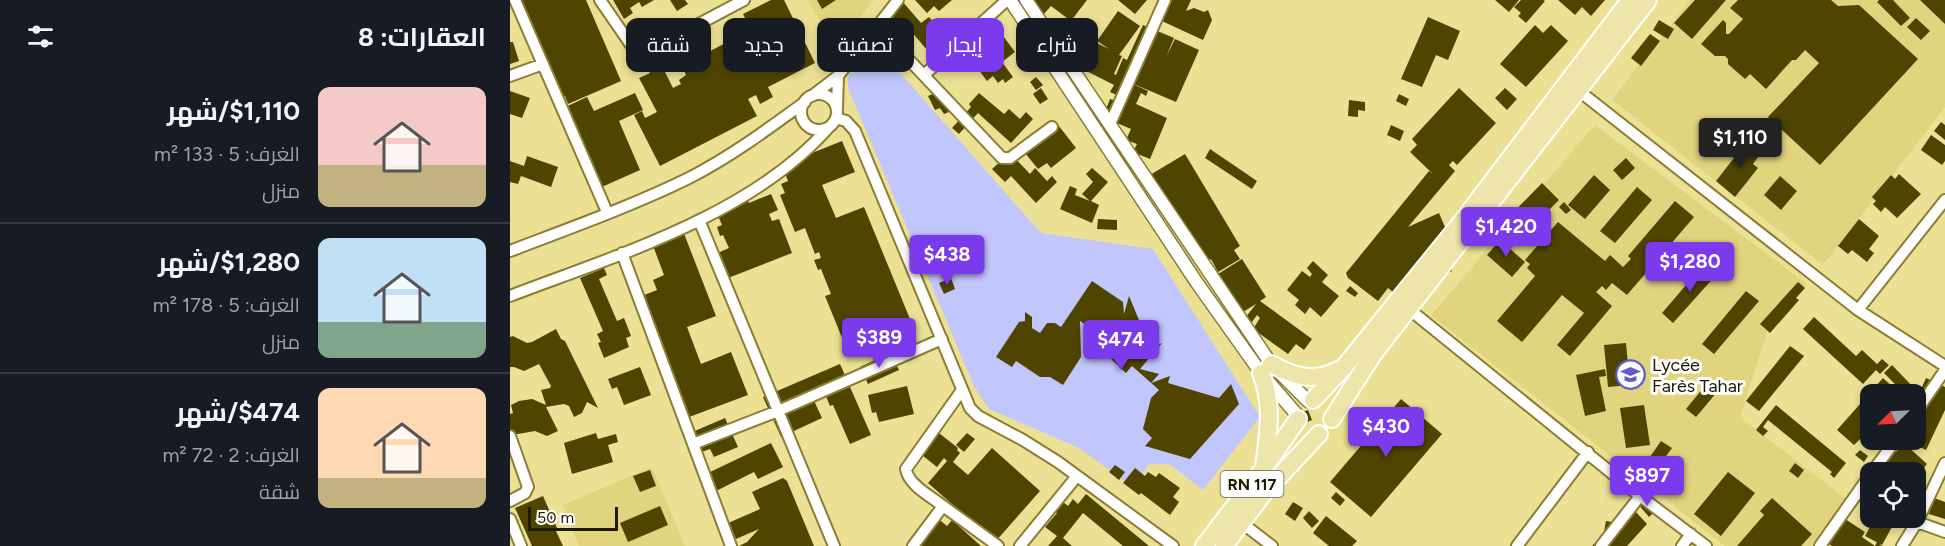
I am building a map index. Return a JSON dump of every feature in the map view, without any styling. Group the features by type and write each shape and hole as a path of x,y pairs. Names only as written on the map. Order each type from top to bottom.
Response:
{"main road":[{"path":"1573,87 1630,0"},
{"path":"1404,304 1344,367 1302,405 1298,418 1303,429 1318,434 1328,429 1404,304 1460,224 1648,0"},
{"path":"1264,468 1269,422 1266,369 1307,378 1322,377 1344,367"},
{"path":"1310,400 1327,405 1332,419"},
{"name":"RN 117","path":"1204,546 1264,468 1298,418"},
{"name":"RN 117","path":"1224,546 1263,494 1318,434"}],"street":[{"path":"515,0 607,212"},
{"path":"600,0 631,45 636,49 648,51 744,0"},
{"path":"883,18 898,0"},
{"path":"924,75 1009,0 1197,283 1266,369 1310,400"},
{"path":"1110,124 1165,0"},
{"path":"1030,2 1298,418"},
{"path":"510,76 543,64"},
{"path":"914,65 1002,158 1010,158 1052,127"},
{"path":"510,251 661,190 717,162 808,99 841,72"},
{"path":"834,119 838,76"},
{"path":"1573,87 1858,310 1945,368 1926,396"},
{"path":"510,296 622,253 699,220 767,183 799,158 834,119 836,106 829,97 823,95 808,99"},
{"path":"808,99 801,114 806,124 817,130 834,119 846,121 855,131 970,408 978,416 1023,440 1077,476 1173,546"},
{"path":"1858,310 1945,200"},
{"path":"699,220 834,546"},
{"path":"622,253 731,546"},
{"path":"1404,304 1640,496 1706,546"},
{"path":"693,444 778,411 942,339"},
{"path":"962,390 906,469 911,480 998,546"},
{"path":"510,436 528,487 525,493 510,501"},
{"path":"1517,546 1588,452"},
{"path":"1926,503 1945,463"},
{"path":"1026,544 1077,476"},
{"path":"1820,546 1860,490"},
{"path":"1601,546 1640,496"},
{"path":"913,546 943,506"},
{"path":"510,519 521,546"},
{"path":"1242,523 1272,546"},
{"path":"1926,525 1945,532"},
{"path":"1902,546 1913,528"},
{"path":"1682,546 1691,534"}],"shaded area":[{"path":"807,0 874,0 859,18 818,18"},
{"path":"1690,0 1945,0 1945,107 1823,265 1612,100"},
{"path":"852,72 899,72 1041,233 1153,249 1260,417 1203,490 1169,464 1149,464 1133,487 1079,448 989,409 974,386 848,88 848,76"},
{"name":"Lycée Farès Tahar","path":"1595,125 1807,284 1767,332 1740,417 1846,499 1811,546 1725,546 1431,315"},
{"path":"652,467 685,546 579,546 563,505"}],"building":[{"path":"517,0 586,0 621,81 568,104 565,96 558,99"},
{"path":"613,0 654,0 642,7 639,2 630,8 633,13 624,19"},
{"path":"670,0 685,0 688,4 677,11"},
{"path":"771,0 784,0 793,18 745,18 743,14"},
{"path":"817,0 836,0 822,9"},
{"path":"915,0 952,0 939,11 934,6 927,13"},
{"path":"1031,0 1087,0 1073,18 1067,18 1051,6 1042,16"},
{"path":"1118,0 1147,0 1135,14"},
{"path":"1158,0 1191,0 1186,11 1194,8 1204,12 1208,10 1212,20 1203,40 1151,16"},
{"path":"1495,0 1519,0 1509,12"},
{"path":"1521,0 1545,1 1526,23 1518,16 1521,13 1514,7"},
{"path":"1558,0 1605,0 1591,16 1582,7 1575,15"},
{"path":"1695,0 1726,0 1692,39 1674,23"},
{"path":"1738,0 1831,0 1838,6 1859,5 1918,59 1820,165 1768,117 1819,63 1805,50 1796,60 1792,60 1766,89 1750,74 1745,79 1728,64 1725,56 1715,56 1701,44 1723,20 1726,23 1726,34 1729,34 1743,19 1730,8"},
{"path":"1893,0 1910,18 1901,26 1877,2"},
{"path":"1920,0 1945,0 1945,24"},
{"path":"902,1 921,23 926,19 926,49 914,35 914,18 893,18 889,13"},
{"path":"1118,11 1140,26 1119,55 1122,56 1114,74 1116,75 1123,58 1127,60 1143,25 1174,38 1166,57 1175,39 1199,50 1176,102 1129,82 1148,91 1146,96 1141,93 1136,104 1167,118 1150,159 1133,152 1137,144 1126,140 1131,129 1103,117 1110,99 1116,101 1118,97 1128,100 1110,92 1114,85 1088,72 1098,72 1098,44 1109,49 1098,40"},
{"path":"1428,17 1460,31 1448,60 1436,55 1422,87 1401,79"},
{"path":"1916,18 1930,31 1921,40 1907,27"},
{"path":"1659,20 1674,29 1668,39 1653,30"},
{"path":"1535,25 1543,33 1551,25 1568,41 1526,87 1500,64"},
{"path":"1650,34 1660,41 1641,66 1631,58"},
{"path":"1004,37 1015,52 1004,60"},
{"path":"510,42 513,42 519,61 510,64"},
{"path":"805,43 815,63 805,68"},
{"path":"723,44 723,72 797,72 768,87 773,97 760,104 756,95 748,99 757,116 660,166 634,115 642,111 645,118 657,112 639,78 649,72 665,72 673,88 681,84 679,80 686,75 685,72 711,72 711,51"},
{"path":"1004,65 1013,77 1005,83 1003,79 998,83 993,76 987,81 980,72 1004,72"},
{"path":"1036,77 1043,85 1036,90 1030,82"},
{"path":"1041,88 1048,99 1040,104 1033,94"},
{"path":"1459,88 1496,123 1457,165 1453,161 1449,165 1455,171 1408,227 1439,213 1457,255 1449,265 1452,271 1394,293 1388,288 1378,301 1348,278 1346,273 1429,171 1434,175 1410,152 1417,145 1412,139"},
{"path":"1505,88 1517,99 1507,110 1495,98"},
{"path":"510,91 530,98 522,118 510,114"},
{"path":"939,91 949,112 944,114 940,108 935,110 928,96"},
{"path":"635,93 643,110 619,121 640,170 595,190 559,110 587,97 594,111"},
{"path":"979,93 1004,114 1009,109 1020,119 1026,112 1033,119 1011,143 978,113 959,134 952,128 971,107 969,104"},
{"path":"1399,94 1409,99 1406,106 1396,101"},
{"path":"1349,100 1365,102 1365,111 1358,110 1358,117 1348,116"},
{"path":"1718,120 1728,127 1723,135 1713,129"},
{"path":"1055,121 1076,148 1051,168 1047,163 1038,169 1021,148"},
{"path":"1941,122 1945,125 1945,140 1934,131"},
{"path":"1391,125 1404,131 1400,141 1387,135"},
{"path":"1931,135 1945,145 1945,161 1942,165 1921,150"},
{"path":"1748,140 1762,151 1753,164 1758,168 1735,197 1716,181"},
{"path":"842,141 855,172 822,185 836,218 864,207 910,319 845,345 825,296 831,294 821,269 818,270 814,260 821,258 819,252 815,254 805,228 795,232 780,195 785,193 781,184 788,181 782,165"},
{"path":"1210,149 1257,181 1252,189 1205,158"},
{"path":"1185,154 1240,246 1234,250 1240,259 1218,272 1211,259 1203,264 1150,175"},
{"path":"527,156 558,167 551,187 521,176 518,184 510,182 510,161 524,166"},
{"path":"1013,156 1030,174 1035,168 1047,181 1052,176 1057,182 1036,203 1011,176 1005,182 992,169 1002,160"},
{"path":"1626,158 1635,168 1622,180 1613,170"},
{"path":"1092,168 1108,182 1091,201 1099,205 1092,223 1060,209 1070,186 1077,189 1075,195 1090,201 1082,194 1093,182 1086,174"},
{"path":"1899,174 1921,194 1897,218 1885,207 1881,212 1873,204 1876,201 1872,197 1891,175 1895,179"},
{"path":"1594,175 1610,190 1585,219 1568,205"},
{"path":"1780,176 1797,191 1781,210 1764,195"},
{"path":"1542,183 1559,200 1515,244 1499,227"},
{"path":"1637,187 1652,200 1615,243 1600,231"},
{"path":"771,194 778,210 769,214 772,221 779,219 792,253 723,280 713,255 729,248 723,235 720,236 717,227 722,225 715,209 746,197 749,203"},
{"path":"1675,201 1694,217 1627,295 1612,283 1606,290 1602,286 1596,292 1612,306 1570,356 1557,345 1584,313 1562,295 1522,342 1497,321 1535,276 1527,268 1530,264 1525,260 1558,222 1605,261 1610,255 1623,267 1631,259 1628,256"},
{"path":"1564,202 1571,210 1566,214 1559,207"},
{"path":"1098,219 1117,220 1117,230 1097,229"},
{"path":"1859,219 1879,236 1869,249 1874,253 1867,262 1852,250 1848,254 1838,246"},
{"path":"683,231 716,316 687,327 701,364 731,352 748,395 681,420 634,299 657,290 653,280 664,275 652,243"},
{"path":"1500,240 1525,262 1512,277 1487,255"},
{"path":"1242,259 1266,297 1260,301 1312,339 1304,350 1296,344 1288,354 1253,329 1260,318 1257,315 1252,322 1246,317 1256,304 1243,312 1218,274"},
{"path":"1313,261 1328,275 1322,282 1339,296 1321,317 1310,307 1305,314 1295,305 1299,300 1287,290 1302,271 1310,277 1312,274 1307,268"},
{"path":"1705,263 1717,274 1673,323 1662,313"},
{"path":"604,268 607,275 599,279 617,321 624,318 631,336 626,338 629,347 604,358 597,334 603,331 580,278"},
{"path":"951,278 955,289 944,294 939,283"},
{"path":"1092,281 1123,302 1124,314 1129,296 1144,332 1136,341 1132,331 1121,336 1124,343 1121,354 1127,359 1130,350 1138,353 1162,343 1140,369 1159,374 1151,383 1132,366 1126,373 1111,359 1121,326 1112,326 1108,332 1097,333 1080,321 1081,357 1063,385 1050,377 1040,377 1016,361 1012,367 996,357 1019,322 1025,321 1025,312 1032,317 1032,328 1040,333 1047,323 1055,323 1061,327"},
{"path":"1798,282 1805,288 1796,298 1799,300 1770,333 1760,324"},
{"path":"1350,286 1358,293 1355,297 1346,291"},
{"path":"1746,291 1759,301 1714,354 1702,344"},
{"path":"1814,317 1856,356 1862,350 1877,364 1882,359 1889,365 1880,374 1876,370 1863,384 1803,329"},
{"path":"556,329 561,339 565,341 598,408 587,402 582,413 574,417 569,406 564,404 546,407 558,431 547,436 535,431 512,435 510,431 510,414 513,413 511,405 532,399 546,405 541,390 551,386 539,364 524,371 510,367 510,337 513,336 527,343"},
{"path":"1626,343 1630,385 1608,387 1604,345"},
{"path":"1790,346 1804,356 1759,411 1746,401"},
{"path":"890,353 899,370 868,384 860,367"},
{"path":"840,364 871,435 850,444 833,405 830,406 823,389 811,394 822,418 781,437 763,397"},
{"path":"1892,365 1910,384 1895,384 1884,373"},
{"path":"640,367 651,395 624,405 617,387 612,389 608,379"},
{"path":"1605,369 1606,376 1599,377 1606,411 1585,416 1576,375"},
{"path":"1170,376 1168,383 1219,398 1231,384 1239,404 1190,459 1145,446 1152,438 1143,429 1151,398 1159,390 1151,383"},
{"path":"1883,378 1890,384 1878,384"},
{"path":"1926,378 1945,387 1945,410 1926,450 1926,384 1923,384"},
{"path":"1708,382 1718,391 1696,417 1686,409"},
{"path":"907,386 914,414 879,422 876,412 872,413 868,395"},
{"path":"1401,399 1442,434 1371,517 1330,482"},
{"path":"1860,404 1860,439 1854,445 1837,430"},
{"path":"1644,405 1650,445 1626,448 1620,408"},
{"path":"1776,405 1846,463 1834,478 1830,474 1832,472 1768,420 1763,427 1768,431 1763,436 1756,430"},
{"path":"1308,410 1312,420 1302,424 1298,414"},
{"path":"725,418 738,447 714,457 710,449 699,453 690,433"},
{"path":"930,426 958,448 960,453 953,462 968,475 992,448 1040,491 995,542 928,483 947,461 944,458 937,467 922,455 928,448 919,441"},
{"path":"596,433 598,439 616,434 618,442 608,445 613,462 572,474 564,443"},
{"path":"967,433 975,439 964,452 956,445"},
{"path":"1661,441 1672,448 1653,474 1643,467"},
{"path":"771,443 783,467 758,479 754,472 716,491 708,473"},
{"path":"1860,450 1868,456 1864,462 1855,455"},
{"path":"1889,450 1896,452 1912,450 1925,462 1887,462 1882,458"},
{"path":"1795,463 1804,470 1798,478 1789,471"},
{"path":"1115,465 1125,472 1119,480 1109,472"},
{"path":"1135,468 1145,476 1148,472 1156,477 1159,473 1180,488 1173,497 1179,502 1170,515 1141,493 1139,495 1123,483"},
{"path":"650,470 656,486 640,492 633,476"},
{"path":"1728,472 1755,493 1721,536 1694,514"},
{"path":"783,478 787,481 814,546 739,546 747,542 759,529 736,539 731,528 726,524 760,509 752,492"},
{"path":"1336,492 1345,500 1340,506 1331,498"},
{"path":"1086,494 1149,546 1123,546 1083,513 1063,538 1072,546 1048,546 1057,536 1045,527 1057,513 1049,507 1057,497 1068,506 1073,499 1078,504"},
{"path":"543,496 563,546 532,546 515,508"},
{"path":"1645,498 1656,510 1649,517 1638,504"},
{"path":"1772,498 1812,534 1801,546 1737,546 1764,515 1760,511"},
{"path":"1934,498 1945,502 1945,519 1929,514"},
{"path":"1293,502 1303,508 1295,521 1285,514"},
{"path":"660,506 668,525 628,542 620,523"},
{"path":"1309,511 1319,521 1312,528 1303,518"},
{"path":"1636,512 1647,524 1627,546 1592,546 1601,537 1611,539 1604,532 1606,521 1617,523 1620,526"},
{"path":"1326,516 1357,541 1352,546 1329,546 1313,533"},
{"path":"936,517 947,526 952,520 981,546 922,546 915,540"},
{"path":"1842,517 1865,532 1862,537 1875,546 1832,546 1826,542"},
{"path":"1869,528 1891,528 1882,545 1865,536"}],"place":[{"name":"Lycée Farès Tahar","path":"1631,375"}]}
